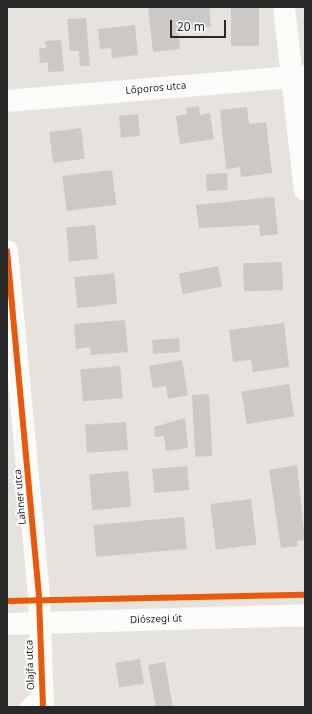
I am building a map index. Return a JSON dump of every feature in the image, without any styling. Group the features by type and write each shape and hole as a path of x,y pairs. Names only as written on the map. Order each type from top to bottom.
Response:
{"street":[{"path":"284,7 299,76 305,190"},
{"name":"Lőporos utca","path":"7,101 299,76"},
{"name":"Lahner utca","path":"7,251 39,623"},
{"name":"Diószegi út","path":"7,624 305,615"},
{"name":"Olajfa utca","path":"39,623 41,699"}],"lane":[{"path":"24,707 41,699"}],"building":[{"path":"148,7 209,7 211,27 178,30 180,49 153,52"},
{"path":"231,7 259,7 259,46 231,46"},
{"path":"86,18 90,66 80,66 79,51 70,51 67,19"},
{"path":"135,25 138,55 112,58 111,48 100,49 98,29"},
{"path":"61,40 64,71 48,72 48,62 40,63 39,48 46,48 45,41"},
{"path":"199,106 200,115 210,113 214,139 180,144 176,116 187,114 186,108"},
{"path":"247,107 249,124 266,122 272,173 241,177 240,167 226,169 220,110"},
{"path":"138,114 140,136 121,138 119,116"},
{"path":"81,128 85,159 53,163 49,132"},
{"path":"112,170 116,205 67,211 62,176"},
{"path":"227,173 228,190 207,191 206,174"},
{"path":"274,197 278,234 260,236 259,225 199,228 196,205"},
{"path":"95,225 98,259 69,261 66,228"},
{"path":"282,262 283,290 244,291 243,263"},
{"path":"218,266 222,287 183,294 179,274"},
{"path":"114,273 117,304 77,308 74,277"},
{"path":"125,320 128,352 91,355 90,347 76,349 74,324"},
{"path":"284,323 289,367 253,372 251,360 233,362 229,330"},
{"path":"179,338 180,352 153,354 152,340"},
{"path":"182,360 188,395 168,399 166,386 153,388 149,366"},
{"path":"120,366 123,398 83,401 80,369"},
{"path":"289,384 294,417 247,424 242,392"},
{"path":"209,394 212,456 195,457 192,395"},
{"path":"185,418 188,448 166,451 164,436 155,437 154,427"},
{"path":"126,422 128,450 87,453 85,425"},
{"path":"297,465 305,540 297,541 298,546 281,548 269,470"},
{"path":"187,466 189,490 154,493 152,469"},
{"path":"128,471 131,507 92,510 89,474"},
{"path":"251,499 257,545 216,550 210,504"},
{"path":"184,517 187,549 96,557 93,525"},
{"path":"140,659 144,684 119,688 115,663"},
{"path":"165,662 173,707 156,707 148,665"}],"cycle path":[{"path":"7,251 39,598 43,707"},
{"path":"7,601 305,595"}]}
